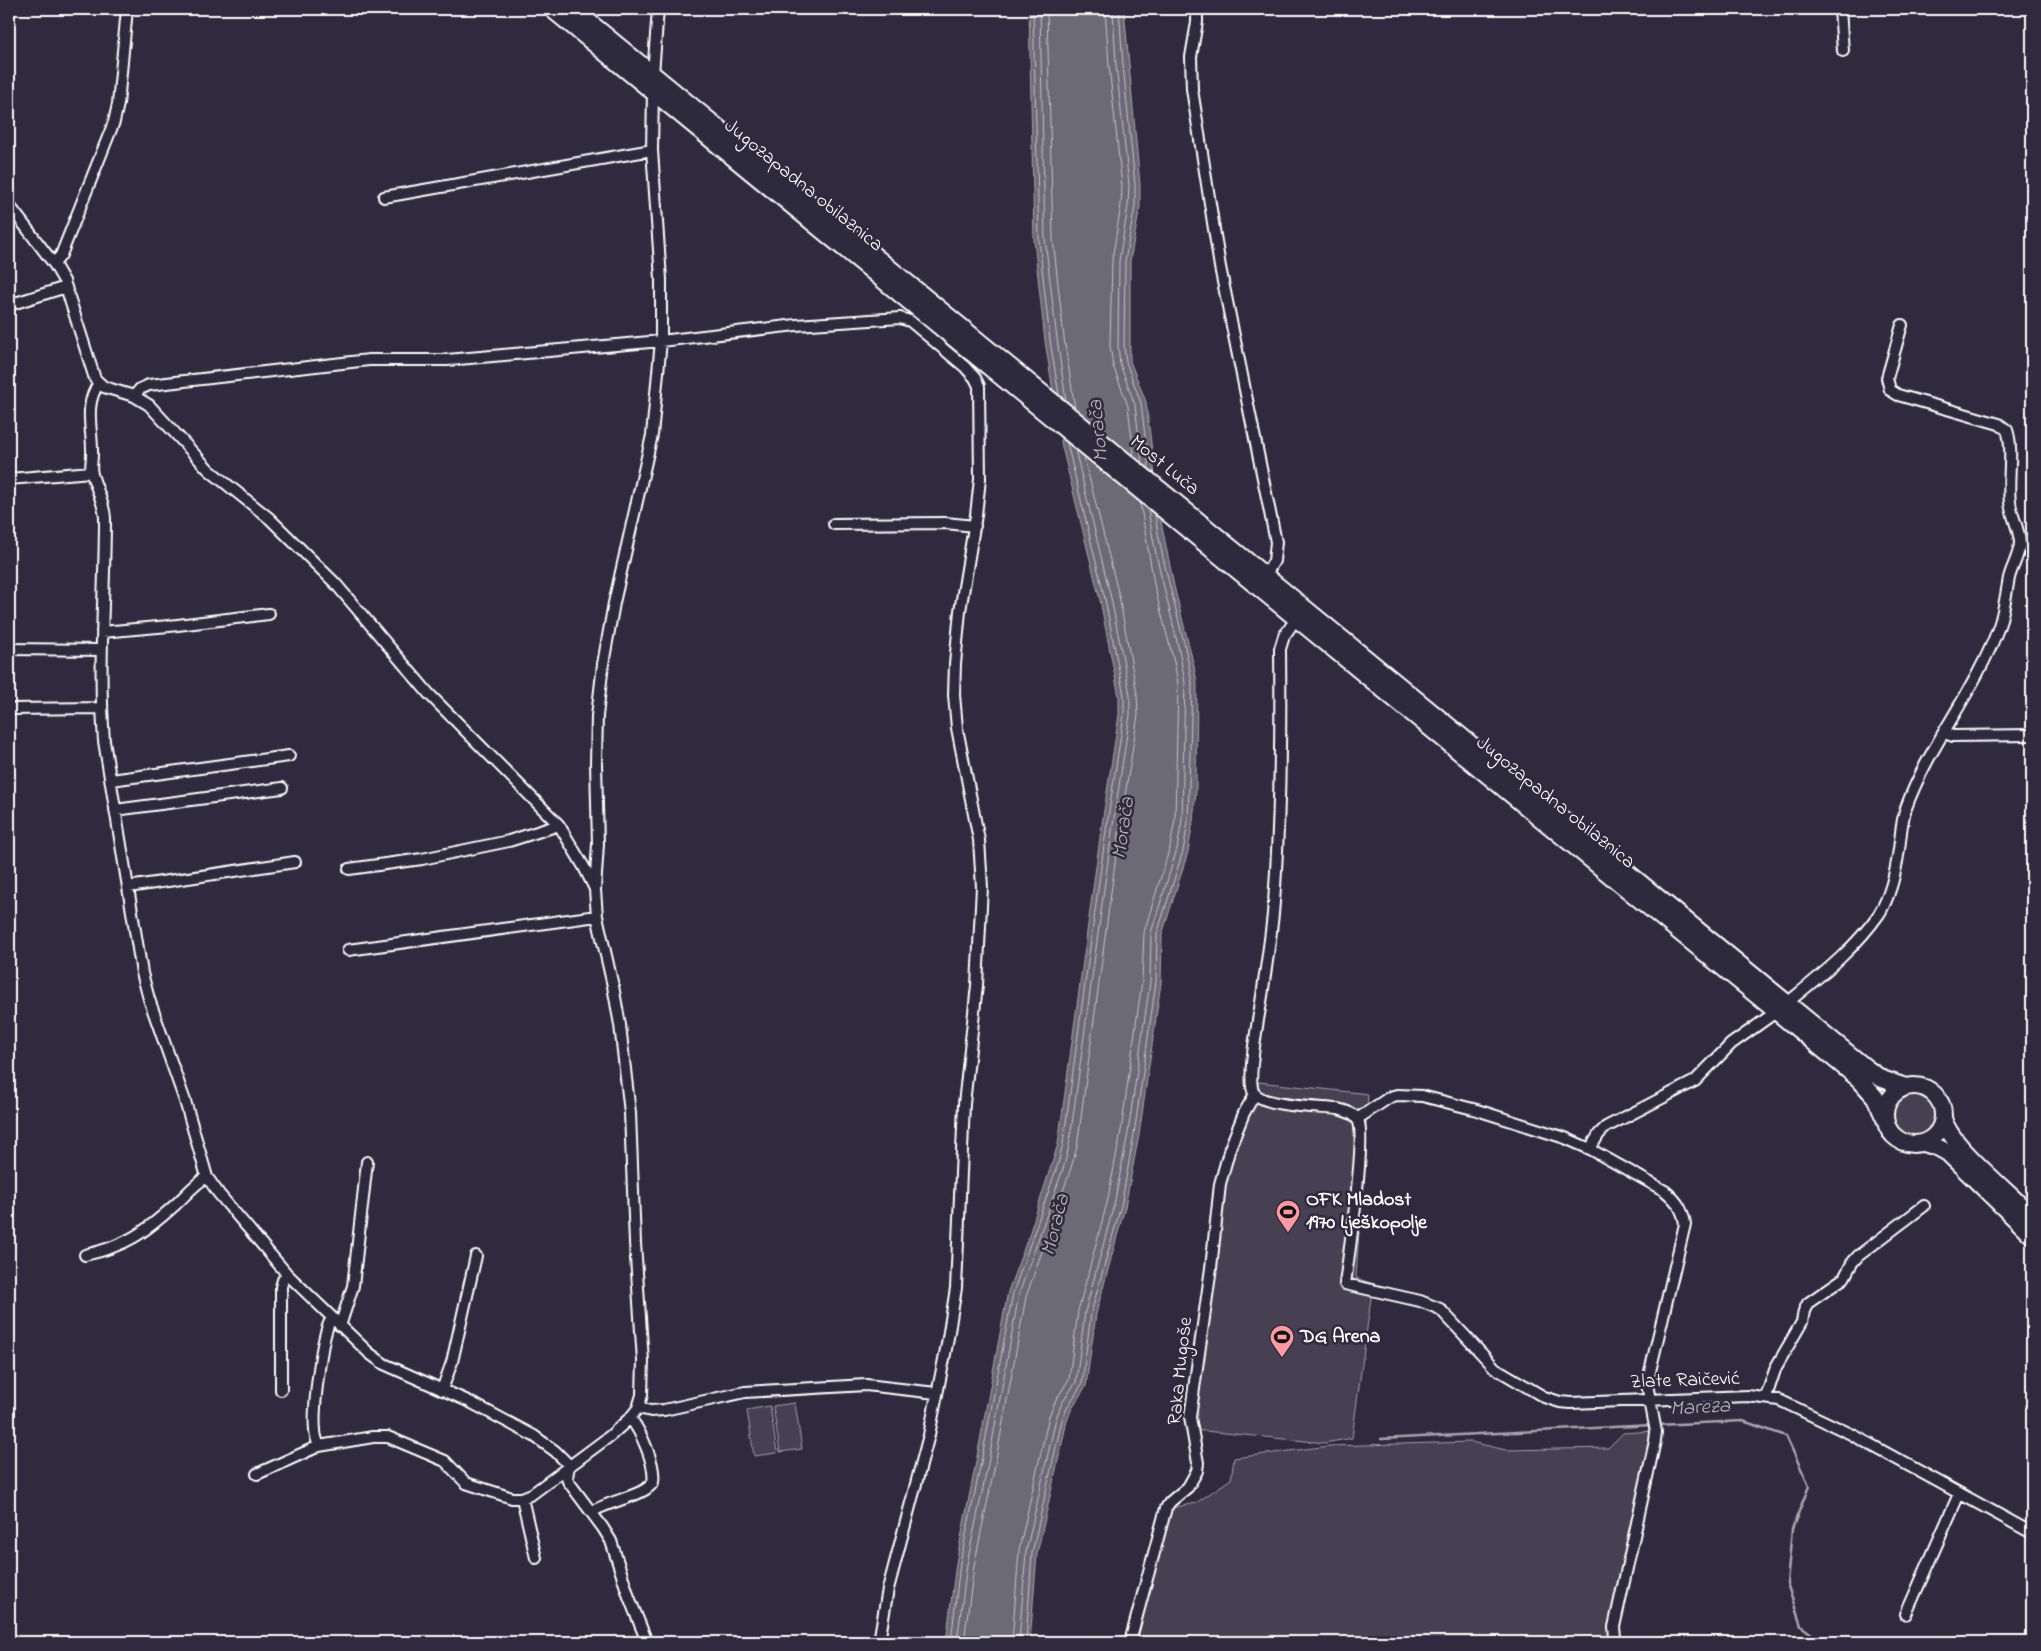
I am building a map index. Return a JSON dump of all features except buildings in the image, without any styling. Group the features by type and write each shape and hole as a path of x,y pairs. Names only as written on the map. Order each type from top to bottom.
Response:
{"main road":[{"name":"Jugozapadna obilaznica","path":"552,9 1030,392"},
{"name":"Jugozapadna obilaznica","path":"573,9 654,74 1030,392"},
{"name":"Most Luča","path":"1030,392 1192,525"},
{"name":"Jugozapadna obilaznica","path":"1192,525 1265,576 1782,1008 1875,1096 1884,1117"},
{"name":"Jugozapadna obilaznica","path":"1192,525 1296,619 1782,1008 1874,1074 1888,1082 1906,1087"},
{"path":"2032,1217 1963,1150 1950,1134 1943,1118 1942,1108 1934,1094 1919,1086 1906,1087 1897,1091 1890,1098 1885,1107 1884,1117 1889,1132 1895,1138 1909,1144 1924,1143 1933,1145 1948,1153 2032,1235"},
{"path":"1924,1143 1937,1134 1943,1118"}],"street":[{"path":"54,264 61,255 114,122 118,104 127,9"},
{"path":"654,74 658,9"},
{"path":"1197,9 1197,22 1191,57 1192,89 1220,267 1276,542 1274,561 1265,576"},
{"path":"1840,9 1844,51"},
{"path":"257,1474 319,1446 373,1437 394,1438 445,1461 466,1483 512,1498 522,1498 532,1494 610,1436 638,1408 642,1395 643,1361 635,1243 630,1113 618,1016 597,916 595,890 598,844 596,747 600,684 614,603 652,435 661,341 661,279 652,150 653,91"},
{"path":"384,197 652,150"},
{"path":"9,205 54,264 66,287 95,379 112,390 134,396 154,410 192,454 269,518 335,584 429,694 559,825 584,867 595,890"},
{"path":"9,305 66,287"},
{"path":"134,396 140,389 149,385 354,362 447,360 661,341 796,325 900,318 910,321 965,367 975,378 979,386 980,479 960,611 954,695 957,728 979,840 982,901 964,1104 956,1288 947,1344 926,1444 888,1589 880,1642"},
{"path":"1590,1149 1599,1134 1606,1127 1695,1081 1731,1044 1782,1008 1822,976 1850,949 1878,914 1886,902 1897,863 1901,825 1906,809 1928,760 1980,668 1999,626 2010,576 2019,549 2019,537 2010,503 2009,437 2006,428 1999,424 1898,395 1890,390 1887,378 1902,325"},
{"path":"99,383 92,395 89,407 92,454 91,472 103,503 105,518 101,650 101,708 104,741 142,973 185,1100 207,1177 286,1274 361,1347 384,1364 470,1402 548,1445 569,1465"},
{"path":"9,479 91,472"},
{"path":"834,524 945,523 974,526"},
{"path":"102,632 269,614"},
{"path":"1296,619 1284,636 1280,649 1279,794 1274,903 1251,1071 1252,1088 1255,1094 1270,1102 1338,1109 1349,1112 1358,1118 1390,1097 1397,1095 1422,1096 1486,1113 1565,1138 1590,1149 1665,1191 1674,1199 1684,1214 1685,1224 1647,1384 1656,1432 1614,1628 1615,1637 1619,1642"},
{"path":"9,649 101,650"},
{"path":"9,709 101,708"},
{"path":"1944,733 1950,736 2032,735"},
{"path":"111,780 289,756"},
{"path":"115,810 282,788"},
{"path":"349,869 422,859 509,841 559,825"},
{"path":"128,887 295,862"},
{"path":"348,950 597,916"},
{"name":"Raka Mugoše","path":"1130,1642 1166,1508 1170,1502 1188,1487 1197,1471 1198,1463 1190,1426 1192,1398 1211,1268 1220,1184 1230,1148 1244,1114 1255,1094"},
{"name":"Zlate Raičević","path":"1358,1118 1361,1133 1345,1284 1420,1301 1440,1308 1495,1368 1554,1401 1571,1403 1650,1399 1766,1397 1779,1400 1853,1435 2032,1532"},
{"path":"340,1326 353,1286 367,1162"},
{"path":"85,1255 106,1250 149,1229 207,1177"},
{"path":"1766,1397 1776,1367 1802,1322 1808,1303 1844,1278 1858,1256 1924,1206"},
{"path":"442,1390 452,1362 476,1256"},
{"path":"281,1390 281,1287 282,1280 286,1274"},
{"path":"319,1446 315,1429 315,1413 326,1326 332,1318"},
{"path":"638,1408 651,1411 664,1410 746,1392 850,1386 881,1386 936,1393"},
{"path":"592,1512 605,1504 646,1489 653,1482 653,1471 642,1438 630,1418"},
{"path":"569,1465 567,1478 604,1528 613,1546 629,1597 647,1642"},
{"path":"1906,1614 1959,1494"},
{"path":"522,1498 536,1558"}],"shaded area":[{"name":"OFK Mladost 1970 Lješkopolje","path":"1259,1082 1368,1094 1356,1278 1373,1284 1352,1438 1325,1443 1194,1430 1223,1188"},
{"path":"1917,1094 1925,1097 1931,1103 1934,1115 1931,1127 1925,1133 1909,1136 1901,1133 1895,1127 1892,1111 1895,1103 1901,1097"},
{"path":"795,1403 802,1449 780,1452 773,1406"},
{"path":"770,1406 777,1453 754,1456 747,1410"},
{"path":"1653,1431 1609,1630 1614,1642 1129,1642 1166,1509 1196,1503 1231,1479 1234,1458 1329,1446 1471,1442 1506,1450 1608,1448 1623,1433"}],"water":[{"name":"Morača","path":"1029,9 1124,9 1140,185 1140,207 1130,261 1130,361 1146,402 1160,517 1197,682 1196,791 1188,852 1162,935 1161,983 1139,1135 1125,1207 1096,1314 1086,1386 1072,1408 1067,1421 1037,1554 1030,1642 946,1642 956,1563 1008,1291 1029,1235 1058,1144 1101,830 1119,715 1119,697 1100,600 1062,447 1045,341 1034,240"}],"waterway":[{"name":"Mareza","path":"1657,1425 1743,1421 1786,1436 1809,1486 1792,1529 1787,1583 1801,1626 1821,1641 1827,1642"},
{"name":"Mareza","path":"1381,1439 1652,1425"}],"place":[{"name":"OFK Mladost 1970 Lješkopolje","path":"1288,1233"},
{"name":"DG Arena","path":"1282,1358"}]}
